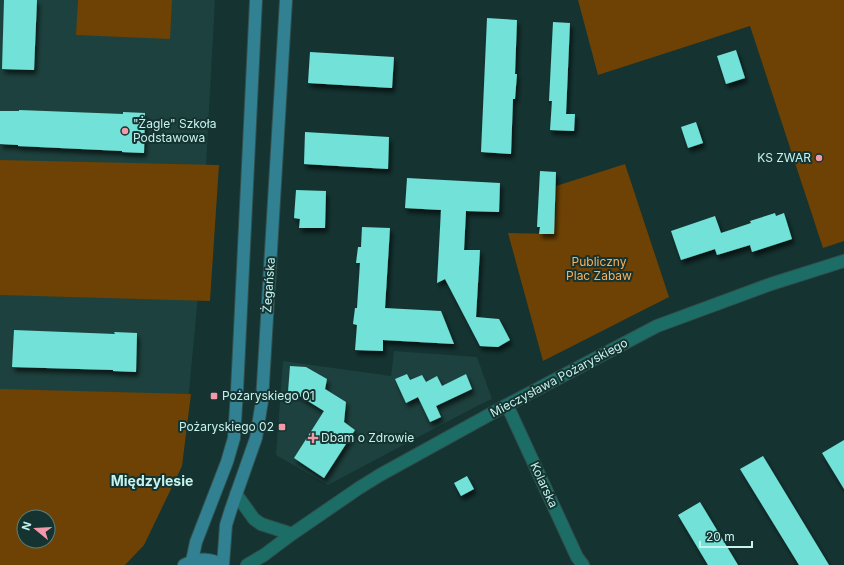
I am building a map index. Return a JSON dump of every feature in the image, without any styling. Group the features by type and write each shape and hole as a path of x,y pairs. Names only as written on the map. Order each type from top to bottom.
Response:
{"street":[{"path":"188,563 227,462 234,438 256,0"},
{"name":"Żegańska","path":"222,565 226,525 256,438 262,401 286,0"},
{"name":"Mieczysława Pożaryskiego","path":"247,565 264,555 359,488 507,405 657,326 771,284 844,261"},
{"name":"Kolarska","path":"507,405 577,557 583,565"},
{"path":"236,494 254,519 261,524 292,534"},
{"path":"188,563 200,559 208,559 216,561 222,565"}],"shaded area":[{"path":"0,0 215,0 200,275 182,466 144,545 125,565 0,565"},
{"path":"394,351 477,357 492,399 328,485 276,455 283,361 391,376"}],"green space":[{"path":"78,0 172,0 170,39 76,35"},
{"name":"KS ZWAR","path":"578,0 844,0 844,241 823,248 750,26 598,75"},
{"path":"0,160 219,165 210,301 0,295"},
{"name":"Publiczny Plac Zabaw","path":"625,164 669,297 543,361 508,233 553,234 556,186"},
{"path":"0,389 191,394 182,466 144,545 125,565 0,565"}],"building":[{"path":"4,0 37,0 34,70 2,69"},
{"path":"487,18 517,20 515,74 517,74 515,99 513,99 511,154 481,152"},
{"path":"553,22 570,23 566,114 575,114 574,131 550,130 552,101 549,101"},
{"path":"736,50 745,78 726,84 717,56"},
{"path":"310,52 394,57 392,88 308,83"},
{"path":"19,110 123,114 123,112 145,113 144,153 0,144 0,111"},
{"path":"696,122 703,143 688,148 681,127"},
{"path":"305,132 389,137 388,169 304,164"},
{"path":"540,171 556,172 554,234 539,234 540,227 537,227"},
{"path":"407,178 500,183 499,212 466,211 464,250 480,250 476,317 499,319 510,340 498,347 480,346 445,279 437,283 441,210 405,208"},
{"path":"296,190 326,191 325,228 299,228 300,219 294,218"},
{"path":"775,213 776,216 784,213 792,239 752,252 750,245 717,255 715,249 681,260 671,231 715,216 721,233"},
{"path":"362,227 390,228 385,308 441,311 454,344 383,340 383,351 355,350 357,325 353,324 355,308 357,308 360,263 356,263 358,247 361,247"},
{"path":"14,330 115,334 114,332 137,333 136,372 12,367"},
{"path":"290,366 306,367 327,379 325,389 346,402 344,422 355,430 324,478 294,458 324,411 295,393 288,392"},
{"path":"407,374 410,380 422,375 426,382 437,376 442,386 466,374 472,389 436,406 441,417 430,422 418,397 406,403 395,379"},
{"path":"844,440 844,489 822,453"},
{"path":"763,456 829,565 799,565 740,469"},
{"path":"467,476 474,489 461,496 454,483"},
{"path":"700,502 738,565 708,565 678,515"}],"place":[{"name":"\"Żagle\" Szkoła Podstawowa","path":"125,131"},
{"name":"KS ZWAR","path":"819,158"},
{"name":"Pożaryskiego 01","path":"214,396"},
{"name":"Pożaryskiego 02","path":"282,427"},
{"name":"Dbam o Zdrowie","path":"313,438"}],"district":[{"name":"Międzylesie","path":"152,481"}]}
